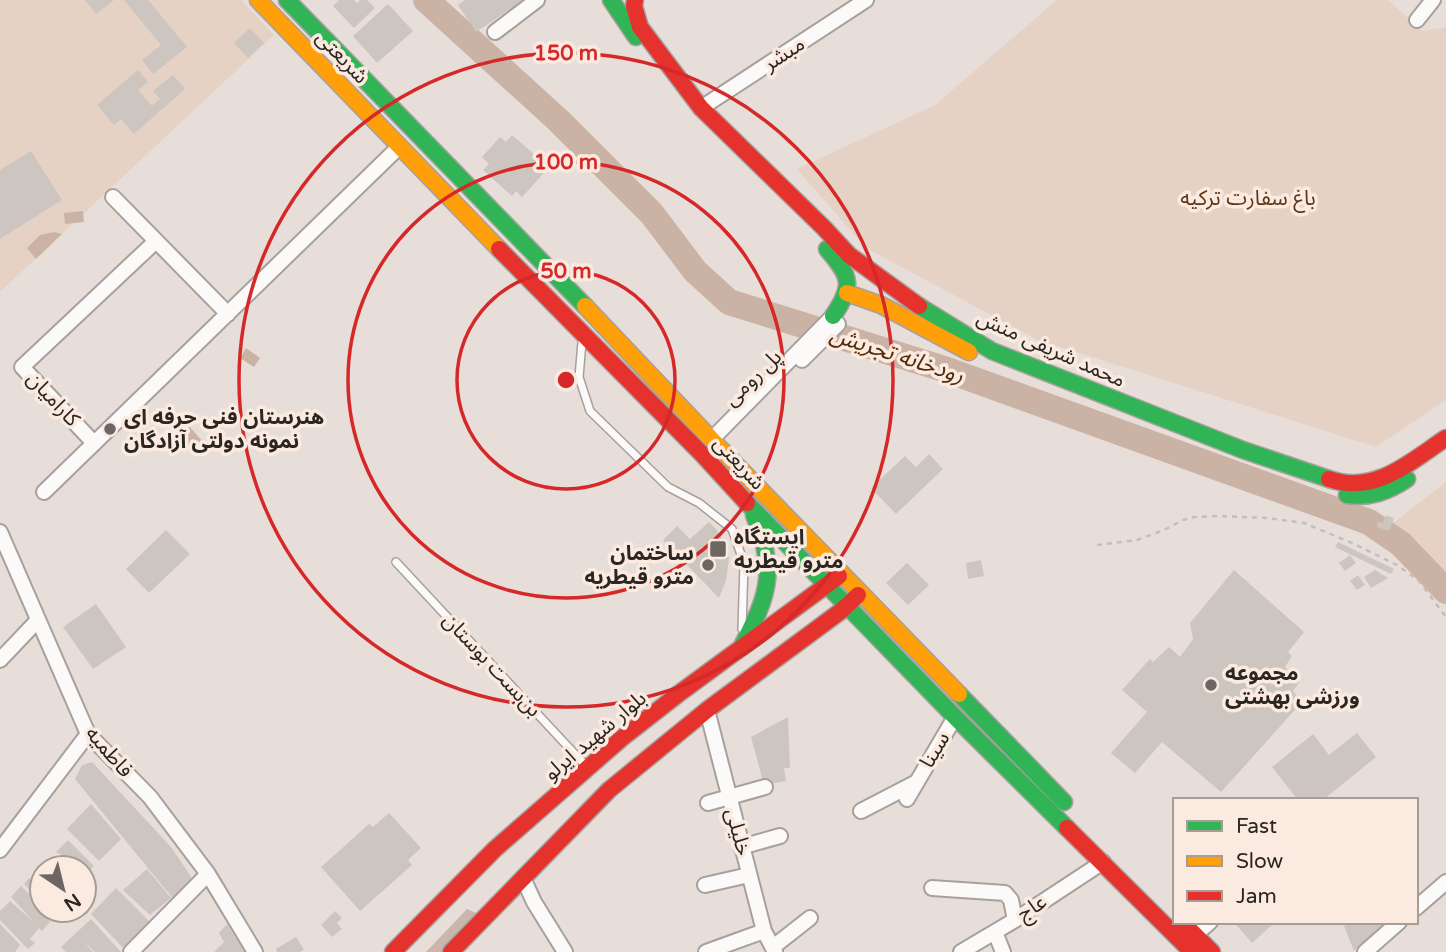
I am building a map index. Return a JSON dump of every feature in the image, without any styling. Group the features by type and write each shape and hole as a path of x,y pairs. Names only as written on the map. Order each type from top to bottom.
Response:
{"main road":[{"name":"شریعتی","path":"258,0 955,716 1192,952"},
{"name":"شریعتی","path":"287,0 1077,816"},
{"name":"محمد شریفی منش","path":"611,0 694,114 817,238 846,260 992,351 1243,450 1352,484 1367,483 1396,472 1446,438"},
{"name":"محمد شریفی منش","path":"635,0 640,27 701,108 824,228 846,260"},
{"path":"846,260 859,278 853,295"},
{"name":"محمد شریفی منش","path":"853,295 881,305 963,349 1094,404 1237,460 1325,490 1356,497 1372,496 1398,485 1446,452"},
{"name":"پل رومی","path":"836,320 853,295"},
{"path":"739,651 758,617 770,574 764,537 750,506"},
{"name":"بلوار شهید ایرلو","path":"393,952 495,849 622,738 841,573"},
{"path":"451,952 609,790 707,710 860,593"},
{"path":"1107,845 1173,912"},
{"path":"444,900 466,888 477,896 480,913 475,928"},
{"path":"1184,924 1212,952"}],"street":[{"path":"495,32 537,0"},
{"name":"مبشر","path":"701,108 866,0"},
{"path":"1417,20 1433,0"},
{"name":"کارامیان","path":"156,241 22,367 94,443 399,146"},
{"path":"113,197 228,314"},
{"name":"پل رومی","path":"713,442 836,320"},
{"path":"44,492 94,443"},
{"name":"فاطمیه","path":"0,532 88,734 150,797 208,874 255,952"},
{"path":"0,660 38,620"},
{"name":"خلیلی","path":"707,710 764,931 774,950"},
{"name":"سینا","path":"907,799 955,716"},
{"path":"0,850 88,734"},
{"name":"سینا","path":"860,811 915,783"},
{"path":"708,803 765,787"},
{"path":"741,847 780,836"},
{"name":"عاج","path":"961,952 1103,862"},
{"path":"131,952 208,874"},
{"path":"705,886 749,875"},
{"path":"523,878 534,902 565,952"},
{"path":"1418,906 1446,882"},
{"path":"932,887 1005,893 1011,900 1015,920"},
{"path":"774,950 810,918"},
{"path":"1195,935 1208,924"},
{"path":"1365,952 1397,924"},
{"path":"706,952 764,931"},
{"path":"995,932 1003,952"}],"lane":[{"path":"582,334 579,377 590,411 668,487 699,503 733,529 744,563 739,651"},
{"name":"بن‌بست بوستان","path":"396,562 588,768"}],"path":[{"path":"1097,545 1137,540 1194,517 1255,517 1304,523 1397,565 1419,581 1446,617"}],"green space":[{"path":"0,0 241,0 274,35 0,292"},
{"name":"باغ سفارت ترکیه","path":"1057,0 1388,0 1422,31 1446,27 1446,400 1376,447 1038,340 866,248 797,169 935,105"},
{"path":"1446,482 1446,573 1392,524"}],"shaded area":[{"path":"83,211 84,222 65,224 64,213"},
{"path":"54,232 62,234 36,259 27,248 40,235"},
{"path":"246,348 260,358 254,367 240,358"},
{"path":"188,425 205,444 195,453 177,434"},
{"path":"467,909 476,913 444,952 426,952"}],"building":[{"path":"85,0 114,0 96,14"},
{"path":"124,0 148,0 187,47 153,74 142,60 161,45"},
{"path":"339,0 354,0 357,3 367,0 375,8 354,28 333,6"},
{"path":"465,0 524,0 476,32 458,5"},
{"path":"388,4 413,31 377,63 353,36"},
{"path":"250,28 264,43 248,58 234,43"},
{"path":"138,70 148,82 138,90 152,106 160,99 153,91 173,75 185,89 134,134 121,119 114,125 97,105"},
{"path":"512,135 543,162 538,168 544,173 522,197 516,191 512,196 483,170 489,164 482,157 500,137 506,142"},
{"path":"31,151 62,200 0,239 0,170"},
{"path":"929,454 943,469 896,514 871,488 905,456 916,467"},
{"path":"1386,515 1394,518 1389,531 1377,527 1378,522 1383,523"},
{"name":"ساختمان مترو قیطریه","path":"709,522 723,540 729,558 726,580 719,598 663,540 677,526 690,539"},
{"path":"166,530 190,554 149,593 126,569"},
{"path":"1338,542 1394,569 1391,574 1335,547"},
{"path":"1350,555 1356,563 1345,571 1339,563"},
{"path":"981,560 984,576 968,579 966,563"},
{"path":"907,563 929,585 908,605 886,583"},
{"name":"مجموعه ورزشی بهشتی","path":"1234,570 1304,632 1288,652 1292,656 1285,667 1300,681 1293,691 1303,701 1221,792 1162,742 1135,773 1111,753 1147,712 1122,690 1150,659 1153,662 1169,647 1180,657 1193,639 1190,623"},
{"path":"1375,570 1388,578 1371,588 1364,577"},
{"path":"1358,575 1365,585 1357,590 1350,581"},
{"path":"96,604 126,647 93,669 63,627"},
{"path":"788,717 790,768 784,768 786,781 764,785 751,737"},
{"path":"1357,733 1376,757 1325,798 1296,798 1272,767 1313,734 1329,755"},
{"path":"92,762 171,847 196,884 175,901 75,779 82,765"},
{"path":"91,804 121,839 99,861 98,854 92,854 67,829"},
{"path":"389,813 421,848 408,860 412,865 360,911 321,867 369,824 373,827"},
{"path":"68,840 82,854 60,854 56,852"},
{"path":"147,869 171,898 150,915 123,890"},
{"path":"21,886 28,893 28,915 11,897"},
{"path":"116,888 152,924 126,951 98,921 98,907"},
{"path":"10,901 28,917 28,924 48,924 42,931 39,928 30,939 35,943 28,949 0,920 0,911"},
{"path":"335,911 342,918 337,923 342,929 332,937 321,925"},
{"path":"0,924 20,945 15,952 0,952"},
{"path":"86,924 96,924 121,952 95,952 83,940 93,952 66,952 61,947"},
{"path":"227,924 245,952 214,952 224,942 219,933"},
{"path":"1236,924 1273,924 1252,943"},
{"path":"1346,924 1385,924 1354,951 1344,926"},
{"path":"296,937 304,950 277,952 276,949"}],"waterway":[{"name":"رودخانه تجریش","path":"426,0 558,120 652,214 695,271 729,302 947,370 1369,522 1401,544 1446,591"}],"traffic: fast":[{"path":"287,0 585,306"},
{"path":"611,0 636,37"},
{"path":"827,249 841,267 847,281 847,289 833,316"},
{"path":"919,306 992,351 1243,450 1329,479"},
{"path":"1347,495 1378,493 1407,479"},
{"path":"747,503 1067,828"},
{"path":"743,644 759,610 767,581 765,551 754,515"},
{"path":"959,694 1064,802"}],"traffic: slow":[{"path":"258,0 499,249"},
{"path":"847,293 881,305 969,352"},
{"path":"585,306 959,694"}],"traffic: jam":[{"path":"635,0 640,27 701,108 849,255 919,306"},
{"path":"499,249 747,503"},
{"path":"1329,479 1346,483 1377,479 1405,466 1446,438"},
{"path":"393,952 495,849 622,738 839,576"},
{"path":"451,952 609,790 707,710 841,611 858,595"},
{"path":"1067,828 1192,952"},
{"path":"1184,924 1212,952"}],"place":[{"name":"هنرستان فنی حرفه ای نمونه دولتی آزادگان","path":"110,429"},
{"name":"ایستگاه مترو قیطریه","path":"718,549"},
{"name":"ساختمان مترو قیطریه","path":"708,565"},
{"name":"مجموعه ورزشی بهشتی","path":"1211,685"}]}
